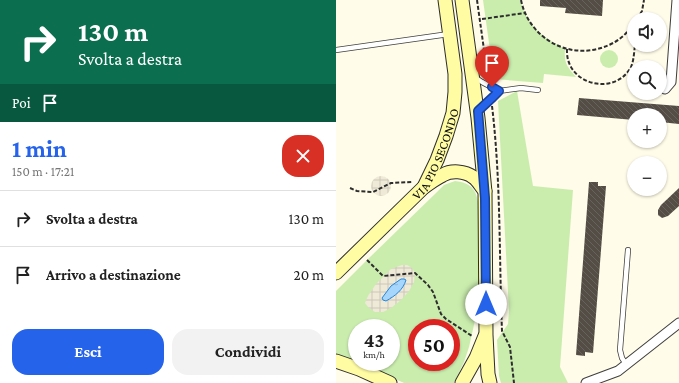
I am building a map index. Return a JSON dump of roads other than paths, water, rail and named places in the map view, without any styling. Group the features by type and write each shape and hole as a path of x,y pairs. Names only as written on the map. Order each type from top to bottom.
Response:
{"main road":[{"name":"VIA PIO SECONDO","path":"336,273 421,184 440,154 453,113 455,74 445,0"},
{"path":"450,34 456,28 459,0"},
{"name":"VIA PIO SECONDO","path":"462,0 478,111 485,192 486,335 488,374 490,383"},
{"path":"421,184 444,174 455,172 465,173 473,176 485,192"},
{"name":"VIA PIO SECONDO","path":"462,383 476,358 486,335"},
{"path":"336,362 359,369 390,383"}],"street":[{"path":"667,87 671,82 677,0"},
{"path":"586,383 616,372 679,323"}],"lane":[{"path":"336,50 450,34"},
{"path":"473,75 482,82 499,91 521,88 538,90"},
{"path":"478,111 499,91"},
{"path":"626,364 622,358 620,350 628,250"}],"water":[{"path":"401,279 406,280 401,290 386,301 383,300 382,298 391,286"}]}
